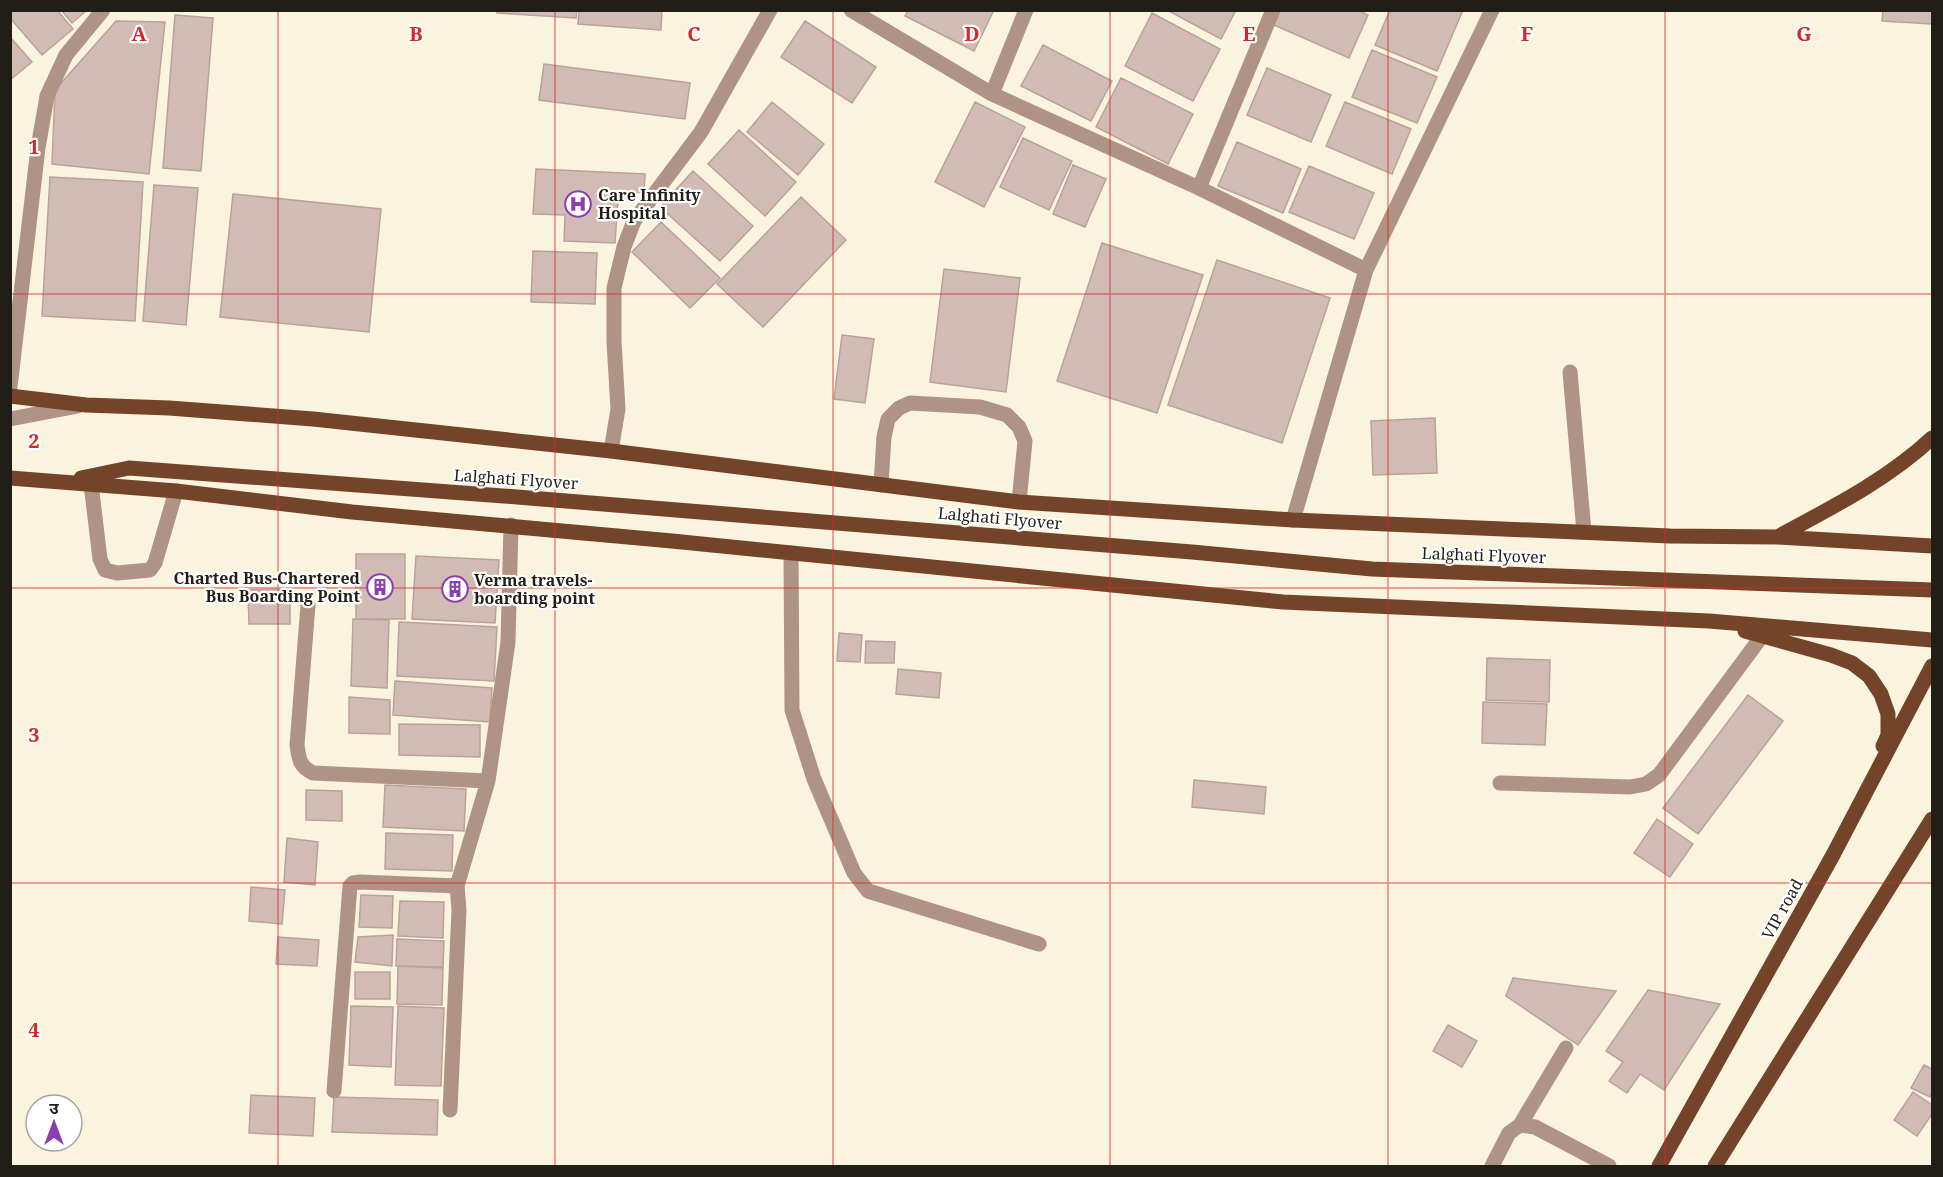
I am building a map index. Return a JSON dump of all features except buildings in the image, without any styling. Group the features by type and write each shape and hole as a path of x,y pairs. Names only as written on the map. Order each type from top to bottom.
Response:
{"main road":[{"path":"10,396 86,405 169,408 313,419 611,451 1019,502 1293,520 1670,536 1777,537 1932,546"},
{"path":"1777,537 1851,497 1892,471 1932,438"},
{"name":"Lalghati Flyover","path":"67,482 129,468 517,497 1180,551 1372,569 1932,590"},
{"path":"10,478 176,491 352,512 511,525 1283,602 1709,621 1932,640"},
{"path":"1709,621 1852,663 1869,676 1881,694 1888,714 1888,735 1833,855"},
{"name":"VIP road","path":"1659,1167 1833,855 1932,666"},
{"path":"1715,1167 1932,819"}],"street":[{"path":"10,387 38,148 47,96 66,55 103,10"},
{"path":"611,451 618,409 614,288 624,248 634,221 701,132 771,10"},
{"path":"850,10 992,94 1199,188 1366,270"},
{"path":"992,94 1026,10"},
{"path":"1199,188 1273,10"},
{"path":"1293,520 1366,270 1492,10"},
{"path":"1570,372 1584,532"},
{"path":"881,485 884,437 888,419 899,408 910,402 980,407 1007,415 1019,427 1025,441 1019,502"},
{"path":"10,419 86,405"},
{"path":"91,484 100,559 105,570 117,573 150,570 155,563 176,491"},
{"path":"450,1110 459,910 457,886 488,781 508,642 511,525"},
{"path":"791,553 792,710 814,779 854,873 868,891 1039,944"},
{"path":"308,605 297,745 304,768 313,773 488,781"},
{"path":"1500,783 1630,787 1647,784 1659,775 1762,636"},
{"path":"333,1090 350,886 360,882 457,886"},
{"path":"1492,1167 1509,1133 1520,1125 1566,1048"},
{"path":"1520,1125 1534,1127 1609,1167"}],"place":[{"name":"Care Infinity Hospital","path":"578,204"},
{"name":"Charted Bus-Chartered Bus Boarding Point","path":"380,587"},
{"name":"Verma travels- boarding point","path":"455,589"}]}
